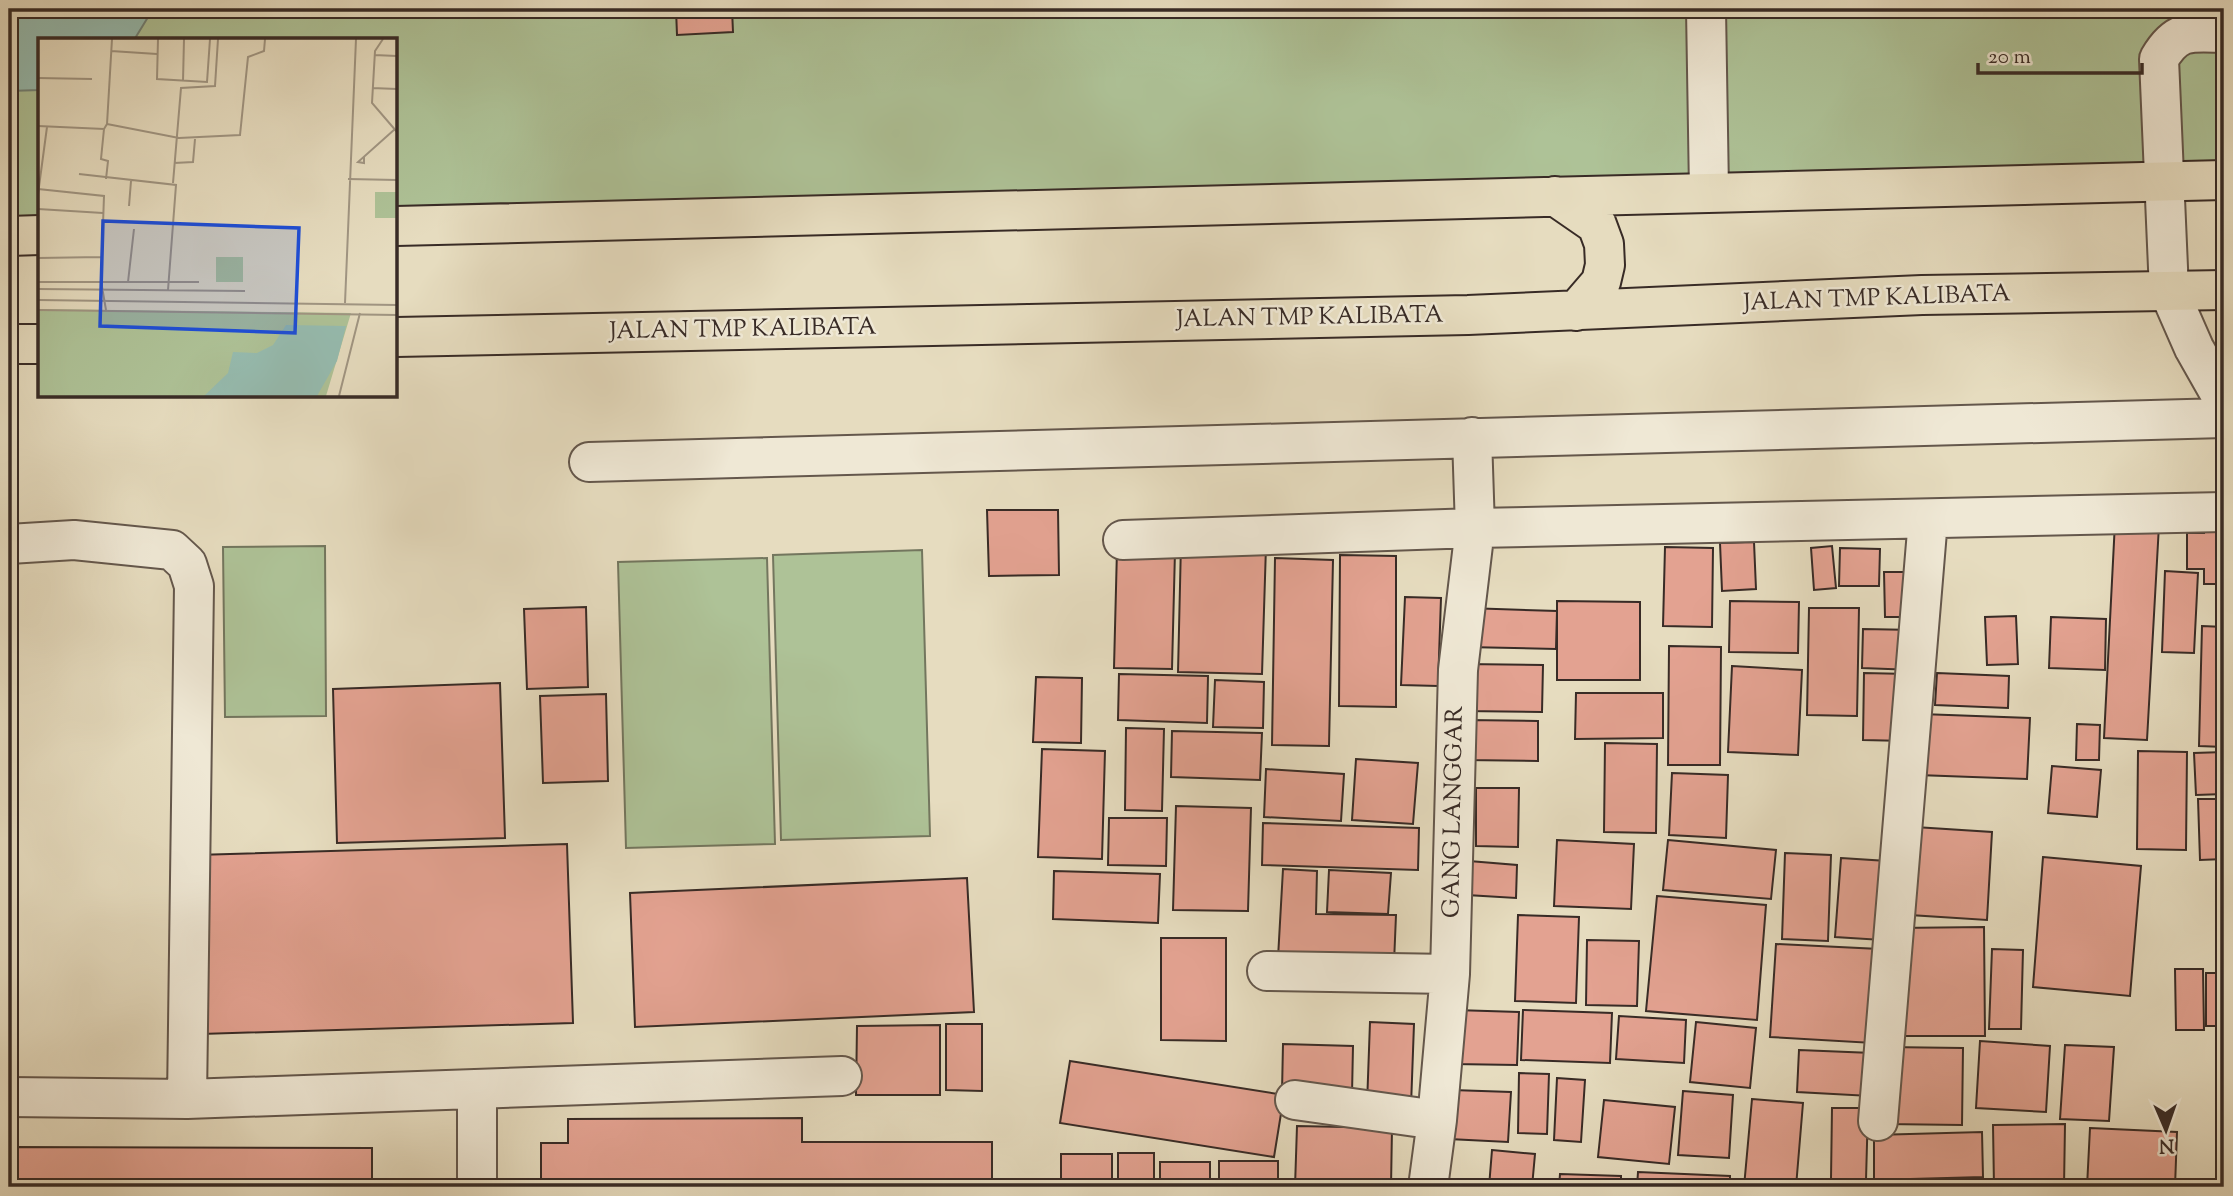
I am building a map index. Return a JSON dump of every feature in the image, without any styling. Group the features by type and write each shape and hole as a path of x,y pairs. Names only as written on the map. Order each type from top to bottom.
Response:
{"main road":[{"path":"397,226 2224,180"},
{"path":"1555,196 1597,225 1604,244 1605,265 1601,282 1576,311"},
{"path":"9,236 38,235"},
{"name":"JALAN TMP KALIBATA","path":"397,337 1576,311 1922,295 2224,290"},
{"path":"9,344 38,344"}],"street":[{"path":"1706,9 1709,191"},
{"path":"2224,33 2193,32 2170,40 2159,59 2169,291 2193,348 2224,401"},
{"path":"589,463 2224,418"},
{"name":"GANG LANGGAR","path":"1428,1187 1450,974 1458,670 1475,528 1472,437"},
{"path":"1123,540 1475,528 2224,512"},
{"path":"1878,1121 1928,519"},
{"path":"9,544 74,540 172,550 187,564 194,586 187,1099"},
{"path":"1267,971 1450,974"},
{"path":"9,1097 187,1099 842,1076"},
{"path":"477,1089 477,1187"},
{"path":"1295,1100 1437,1119"}],"green space":[{"path":"9,9 2224,9 2224,181 397,226 397,38 38,38 38,235 9,236"},
{"path":"325,546 326,716 225,717 223,547"},
{"path":"922,550 930,836 781,840 773,555"},
{"path":"767,558 775,844 626,848 618,562"}],"water":[{"path":"9,9 153,9 135,38 38,38 38,90 9,91"}],"building":[{"path":"676,9 732,9 733,32 677,35"},
{"path":"987,510 1058,510 1059,575 989,576"},
{"path":"2115,522 2159,525 2147,740 2104,738"},
{"path":"2204,526 2224,526 2224,584 2204,584 2204,569 2187,569 2187,533 2204,533"},
{"path":"1754,542 1756,589 1722,591 1720,543"},
{"path":"1181,543 1266,546 1262,674 1178,672"},
{"path":"1832,546 1836,588 1814,590 1811,548"},
{"path":"1665,547 1713,548 1712,627 1663,626"},
{"path":"1840,548 1880,549 1879,586 1839,586"},
{"path":"1117,549 1175,551 1172,669 1114,668"},
{"path":"1340,555 1396,556 1396,707 1339,706"},
{"path":"1275,558 1333,560 1329,746 1272,745"},
{"path":"2165,571 2198,573 2194,653 2162,652"},
{"path":"1884,572 1910,572 1911,617 1885,617"},
{"path":"1405,597 1441,598 1438,686 1401,685"},
{"path":"1557,601 1640,602 1640,680 1557,680"},
{"path":"1730,601 1799,602 1798,653 1729,652"},
{"path":"586,607 588,687 527,689 524,609"},
{"path":"1467,608 1557,611 1556,649 1466,647"},
{"path":"1809,608 1859,608 1857,716 1807,715"},
{"path":"2016,616 2018,664 1987,665 1985,617"},
{"path":"2051,617 2106,619 2105,670 2049,668"},
{"path":"2202,626 2224,627 2224,747 2199,746"},
{"path":"1863,629 1915,630 1914,670 1862,668"},
{"path":"1669,646 1721,647 1720,765 1668,765"},
{"path":"1464,664 1543,665 1542,712 1463,711"},
{"path":"1732,666 1802,670 1798,755 1728,752"},
{"path":"1864,673 1908,674 1906,741 1863,740"},
{"path":"1937,673 2009,676 2008,708 1935,705"},
{"path":"1119,674 1208,676 1207,723 1118,720"},
{"path":"1036,677 1082,678 1081,743 1033,742"},
{"path":"1215,680 1264,682 1263,728 1213,727"},
{"path":"500,683 505,838 337,843 333,689"},
{"path":"1576,693 1663,693 1663,738 1575,739"},
{"path":"606,694 608,781 543,783 540,696"},
{"path":"1921,714 2030,718 2027,779 1918,775"},
{"path":"1466,720 1538,721 1538,761 1465,760"},
{"path":"2077,724 2100,725 2099,760 2076,760"},
{"path":"1126,728 1164,729 1162,811 1125,810"},
{"path":"1172,731 1262,733 1260,780 1171,777"},
{"path":"1605,743 1657,744 1656,833 1604,832"},
{"path":"1042,749 1105,751 1102,859 1038,857"},
{"path":"2138,751 2187,752 2186,850 2137,849"},
{"path":"2224,752 2224,794 2196,795 2194,753"},
{"path":"1356,759 1418,763 1413,824 1352,820"},
{"path":"2052,766 2101,770 2097,817 2048,813"},
{"path":"1266,769 1344,774 1341,821 1264,817"},
{"path":"1672,773 1728,775 1726,838 1669,835"},
{"path":"1476,788 1519,788 1518,847 1476,846"},
{"path":"2198,799 2224,799 2224,859 2200,860"},
{"path":"1176,806 1251,808 1248,911 1173,910"},
{"path":"1109,818 1167,818 1166,866 1108,865"},
{"path":"1263,823 1419,828 1418,870 1262,865"},
{"path":"1915,827 1992,832 1987,920 1910,915"},
{"path":"1557,840 1634,844 1631,909 1554,906"},
{"path":"1668,840 1776,850 1771,899 1663,890"},
{"path":"567,844 573,1023 201,1034 196,855"},
{"path":"1785,853 1831,855 1828,941 1782,939"},
{"path":"2043,857 2141,866 2130,996 2033,987"},
{"path":"1841,858 1887,861 1882,940 1835,937"},
{"path":"1469,861 1517,865 1516,898 1467,895"},
{"path":"1283,869 1317,871 1316,914 1396,915 1394,963 1278,958"},
{"path":"1329,870 1391,873 1388,914 1327,912"},
{"path":"1054,871 1160,874 1158,923 1053,919"},
{"path":"967,878 974,1012 635,1027 630,893"},
{"path":"1657,896 1766,905 1757,1020 1646,1011"},
{"path":"1518,915 1579,917 1576,1003 1515,1001"},
{"path":"1984,927 1985,1036 1898,1036 1897,928"},
{"path":"1161,938 1226,938 1226,1041 1161,1040"},
{"path":"1587,940 1639,941 1637,1006 1586,1005"},
{"path":"1776,944 1879,949 1873,1043 1770,1037"},
{"path":"1992,949 2023,950 2021,1029 1989,1029"},
{"path":"2175,969 2203,969 2204,1030 2176,1030"},
{"path":"2206,973 2224,973 2224,1026 2206,1026"},
{"path":"1455,1010 1519,1012 1517,1065 1453,1064"},
{"path":"1523,1010 1612,1013 1610,1063 1521,1060"},
{"path":"1619,1016 1686,1020 1684,1063 1616,1059"},
{"path":"1370,1022 1414,1024 1411,1106 1367,1105"},
{"path":"1696,1022 1756,1028 1750,1088 1690,1082"},
{"path":"946,1024 982,1024 982,1091 946,1090"},
{"path":"940,1025 940,1095 856,1095 857,1026"},
{"path":"1980,1041 2050,1046 2046,1112 1976,1108"},
{"path":"1283,1044 1353,1046 1352,1094 1282,1092"},
{"path":"2065,1045 2114,1047 2109,1121 2060,1119"},
{"path":"1886,1047 1963,1048 1962,1125 1885,1124"},
{"path":"1799,1050 1872,1053 1870,1096 1797,1092"},
{"path":"1070,1061 1284,1095 1274,1157 1060,1123"},
{"path":"1519,1073 1549,1074 1547,1134 1518,1133"},
{"path":"1557,1078 1585,1080 1581,1142 1554,1140"},
{"path":"1452,1090 1511,1092 1508,1142 1449,1139"},
{"path":"1683,1091 1733,1095 1729,1158 1678,1155"},
{"path":"1752,1099 1803,1103 1796,1187 1744,1187"},
{"path":"1604,1100 1675,1107 1669,1164 1598,1157"},
{"path":"1832,1108 1868,1108 1866,1180 1831,1179"},
{"path":"802,1118 802,1142 992,1142 992,1187 541,1187 541,1143 568,1143 568,1119"},
{"path":"2065,1124 2064,1187 1994,1187 1993,1125"},
{"path":"1297,1126 1392,1128 1391,1187 1295,1187"},
{"path":"2090,1128 2177,1132 2175,1187 2087,1187"},
{"path":"1982,1132 1983,1177 1874,1180 1874,1135"},
{"path":"9,1147 372,1148 372,1187 9,1187"},
{"path":"1492,1150 1535,1154 1532,1187 1489,1187"},
{"path":"1118,1153 1154,1153 1154,1187 1118,1187"},
{"path":"1061,1154 1112,1154 1112,1187 1061,1187"},
{"path":"1219,1161 1278,1161 1278,1187 1219,1187"},
{"path":"1160,1162 1210,1162 1210,1187 1160,1187"},
{"path":"1638,1172 1730,1176 1730,1187 1637,1187"},
{"path":"1560,1174 1621,1176 1621,1187 1559,1187"},
{"path":"1924,1186 1963,1187 1924,1187"}]}
